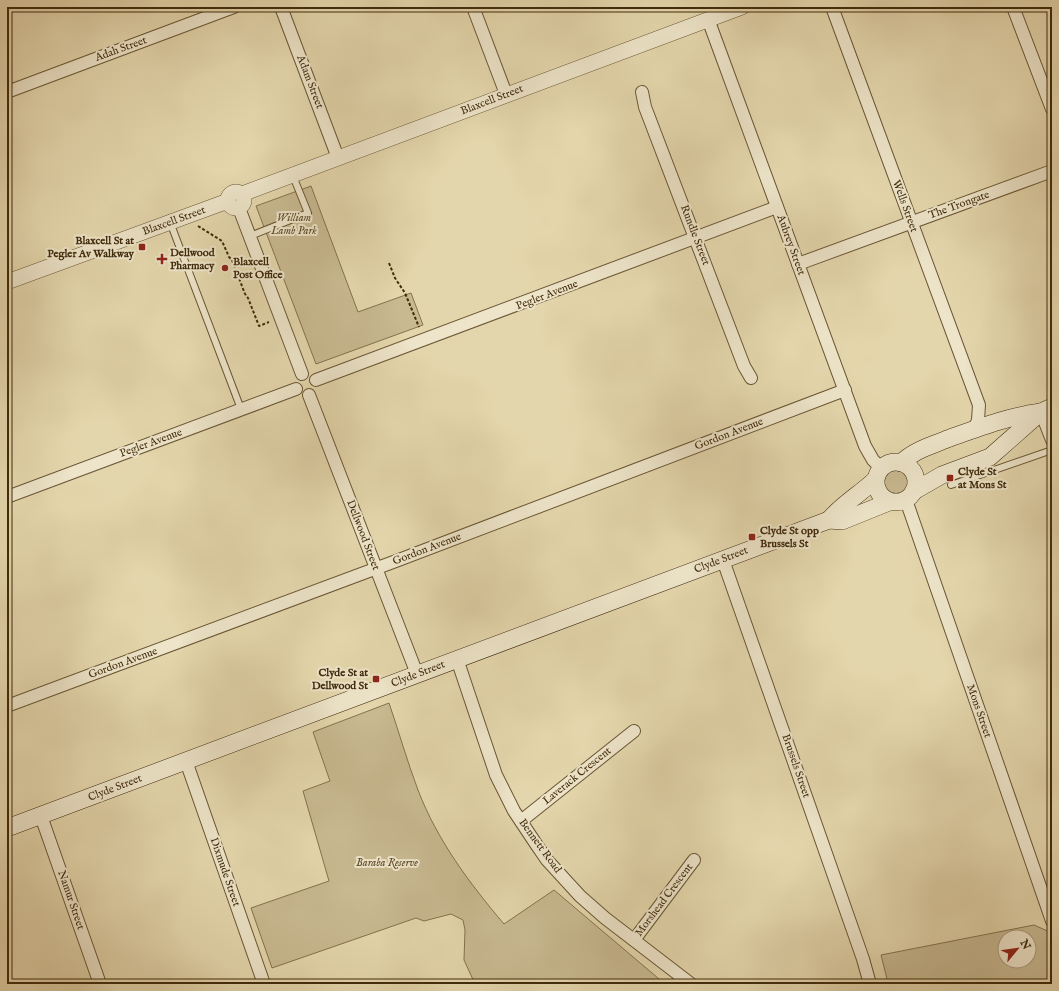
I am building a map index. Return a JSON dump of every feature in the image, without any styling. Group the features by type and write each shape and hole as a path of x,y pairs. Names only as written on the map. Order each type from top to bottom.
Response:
{"main road":[{"path":"901,463 913,453 974,430 1021,414 1047,409"},
{"name":"Clyde Street","path":"7,828 829,520 842,521 903,498 942,475 990,457 1047,409"},
{"path":"890,462 901,463 908,466 912,471 916,484 903,498 883,498 878,493 876,487 878,474 890,462"},
{"name":"Clyde Street","path":"829,520 837,510 862,492 878,474"}],"street":[{"name":"Adah Street","path":"7,92 234,7"},
{"name":"Adam Street","path":"281,7 338,158"},
{"path":"473,7 506,94"},
{"name":"Blaxcell Street","path":"7,282 170,222 236,201 293,175 506,94 742,7"},
{"name":"Wells Street","path":"832,7 979,405 978,420 974,430"},
{"path":"1012,7 1052,109"},
{"name":"Aubrey Street","path":"708,19 865,446 873,460 878,474"},
{"name":"Rundle Street","path":"642,92 645,107 744,366 751,378"},
{"name":"The Trongate","path":"798,264 1052,171"},
{"path":"236,201 302,374"},
{"name":"Pegler Avenue","path":"316,380 777,207"},
{"path":"302,374 311,375 316,380 317,386 315,391 309,395 300,394 296,389 295,382 302,374"},
{"name":"Pegler Avenue","path":"7,497 296,389"},
{"name":"Gordon Avenue","path":"7,706 845,390"},
{"name":"Dellwood Street","path":"309,395 417,674"},
{"path":"979,405 988,413 1003,420"},
{"path":"1047,409 1052,440"},
{"name":"Mons Street","path":"903,498 1052,921"},
{"name":"Brussels Street","path":"723,560 858,944 868,979"},
{"name":"Bennett Road","path":"457,659 496,775 521,821 547,860 580,896 605,918 691,984"},
{"name":"Laverack Crescent","path":"521,821 634,731"},
{"name":"Dixmude Street","path":"186,761 264,984"},
{"name":"Namur Street","path":"41,816 100,984"},
{"name":"Morshead Crescent","path":"634,940 694,860"}],"lane":[{"path":"250,236 308,213 293,175"},
{"path":"170,222 241,410"},
{"path":"951,485 1052,450"}],"path":[{"path":"198,226 222,241 229,257 232,260 258,326 269,322"},
{"path":"389,263 395,278 405,293 419,328"}],"green space":[{"name":"William Lamb Park","path":"311,186 358,312 411,293 423,325 316,364 256,206"},
{"path":"897,469 907,473 911,483 907,493 897,497 887,493 883,483 887,473"},
{"name":"Baraba Reserve","path":"389,703 418,790 435,826 455,861 504,924 554,890 665,984 475,984 464,960 465,930 463,920 451,914 424,921 416,918 272,968 251,908 329,881 303,791 330,781 313,732"},
{"path":"1034,925 1052,933 1052,984 886,984 888,983 881,955 997,932 997,969 1037,969 1037,929 1014,929"}],"place":[{"name":"Blaxcell St at Pegler Av Walkway","path":"142,247"},
{"name":"Dellwood Pharmacy","path":"162,259"},
{"name":"Blaxcell Post Office","path":"225,268"},
{"name":"Clyde St at Mons St","path":"950,478"},
{"name":"Clyde St opp Brussels St","path":"752,537"},
{"name":"Clyde St at Dellwood St","path":"376,679"}]}
